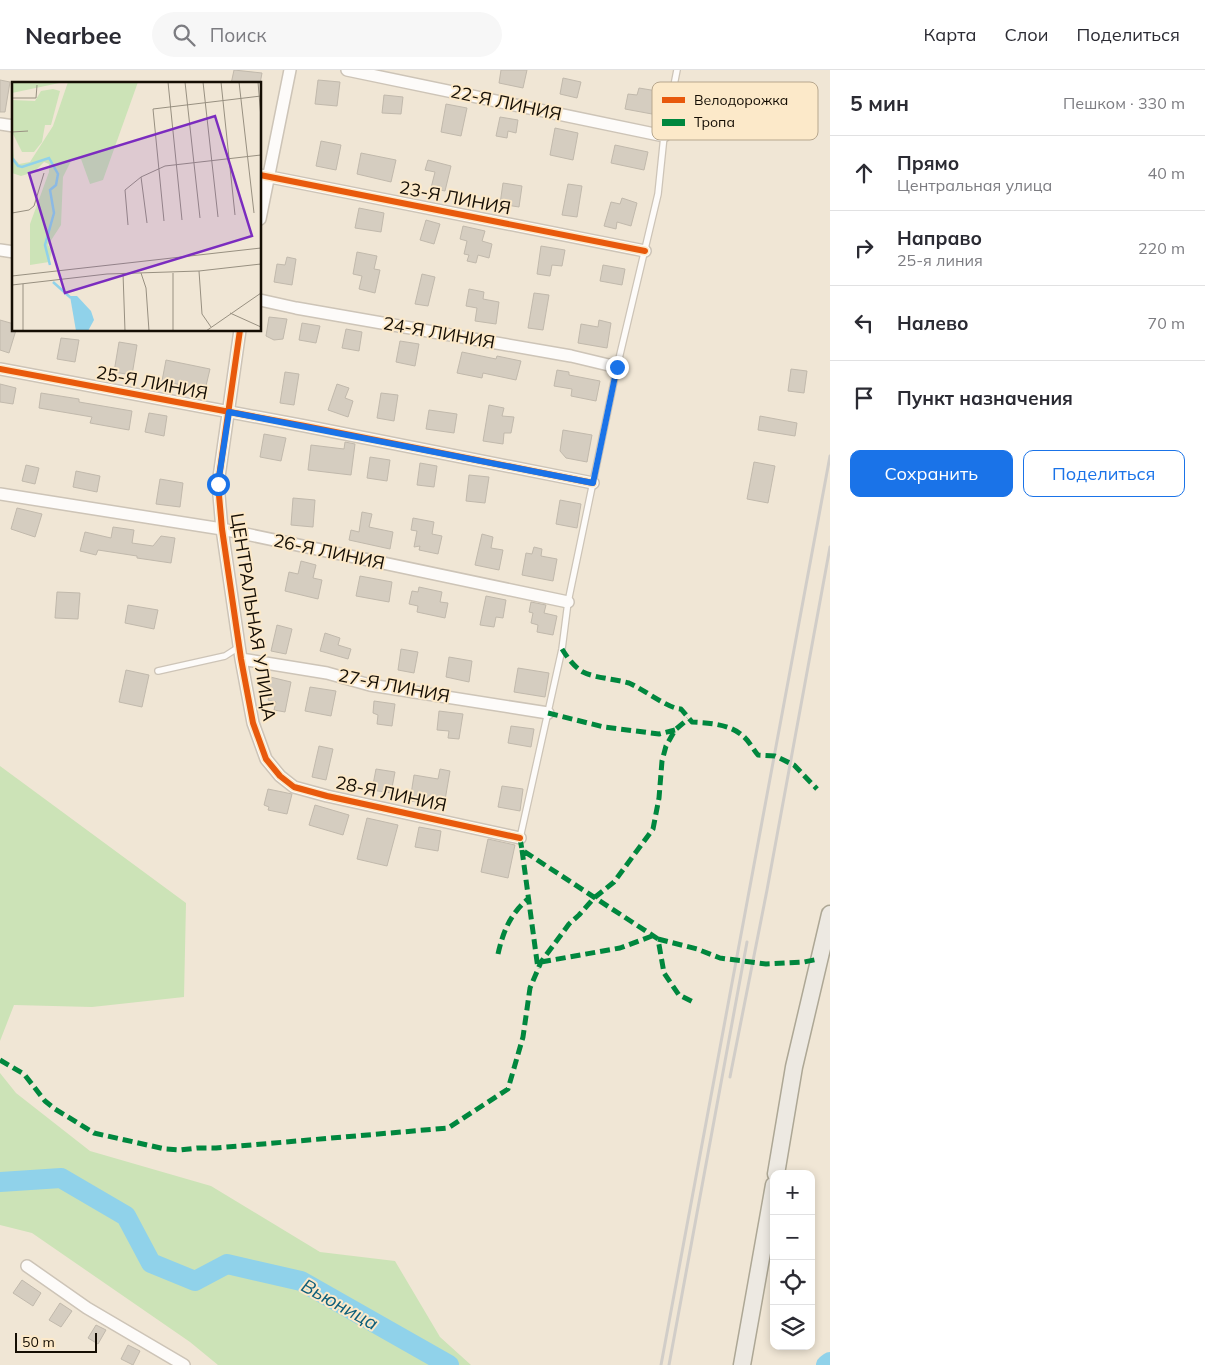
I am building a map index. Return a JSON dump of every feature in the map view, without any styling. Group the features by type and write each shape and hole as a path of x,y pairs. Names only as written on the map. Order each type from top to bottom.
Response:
{"main road":[{"path":"777,1170 794,1067 824,960 830,914"},
{"path":"742,1365 770,1207"}],"street":[{"path":"261,208 264,176 290,70"},
{"name":"22-Я ЛИНИЯ","path":"347,70 652,134"},
{"name":"23-Я ЛИНИЯ","path":"264,176 644,251"},
{"name":"24-Я ЛИНИЯ","path":"261,300 571,356 617,367"},
{"name":"ЦЕНТРАЛЬНАЯ УЛИЦА","path":"240,331 218,484 222,529 240,653 253,723 266,759"},
{"name":"25-Я ЛИНИЯ","path":"0,369 593,483"},
{"name":"26-Я ЛИНИЯ","path":"0,494 222,529 568,602"},
{"name":"27-Я ЛИНИЯ","path":"240,653 370,685 548,713"},
{"name":"28-Я ЛИНИЯ","path":"266,759 280,776 294,787 327,796 520,838"},
{"path":"27,1266 86,1308 184,1365"}],"lane":[{"path":"520,838 562,649 568,602 617,367 658,194 664,140"},
{"path":"158,671 240,653"}],"green space":[{"path":"0,766 186,903 184,997 92,1007 14,1005 0,1041"},
{"path":"0,1073 16,1093 90,1151 211,1186 320,1252 395,1261 440,1337 471,1365 218,1365 190,1342 32,1233 0,1225"}],"building":[{"path":"234,70 262,73 260,82 231,82"},
{"path":"501,70 527,70 523,88 499,83"},
{"path":"563,78 581,82 577,98 560,94"},
{"path":"0,80 10,82 5,112 0,112"},
{"path":"318,80 340,82 337,106 315,104"},
{"path":"639,88 652,90 652,114 625,109 628,94 637,95"},
{"path":"384,95 403,97 401,114 382,113"},
{"path":"446,104 467,108 461,136 441,132"},
{"path":"500,117 518,120 516,133 508,131 507,138 496,136"},
{"path":"555,128 578,133 573,160 550,155"},
{"path":"321,141 341,145 336,170 316,166"},
{"path":"615,145 648,152 644,170 611,163"},
{"path":"361,153 396,160 391,182 357,174"},
{"path":"428,160 451,166 445,191 431,188 435,172 425,170"},
{"path":"503,183 522,186 519,207 500,204"},
{"path":"568,184 582,186 577,217 562,215"},
{"path":"622,198 637,203 631,226 617,222 616,229 604,226 611,202 620,204"},
{"path":"359,208 384,213 381,232 355,228"},
{"path":"426,220 440,224 434,244 420,240"},
{"path":"463,226 485,231 482,241 492,244 489,258 478,255 476,263 467,261 469,255 464,254 467,241 460,239"},
{"path":"541,246 565,250 562,266 552,265 550,276 537,274"},
{"path":"357,252 377,256 374,269 380,270 375,293 359,289 362,276 353,274"},
{"path":"287,257 296,259 292,285 274,282 277,264 285,265"},
{"path":"603,265 625,269 622,285 600,281"},
{"path":"422,274 435,277 428,306 415,304"},
{"path":"469,289 484,292 483,299 499,302 496,324 475,321 477,308 466,306"},
{"path":"534,293 549,295 543,330 528,328"},
{"path":"269,317 287,319 283,339 274,340 266,336"},
{"path":"0,320 12,323 12,331 16,331 9,353 0,350"},
{"path":"599,320 611,323 607,348 578,343 581,324 598,327"},
{"path":"302,323 320,326 316,343 299,340"},
{"path":"346,329 362,332 359,351 342,348"},
{"path":"61,338 79,340 75,362 57,359"},
{"path":"400,341 419,344 415,366 396,362"},
{"path":"119,342 137,345 132,375 114,372"},
{"path":"462,352 496,359 497,356 521,361 516,380 483,373 482,378 457,373"},
{"path":"166,360 210,369 205,390 162,381"},
{"path":"791,369 807,371 804,393 788,391"},
{"path":"557,370 569,372 569,375 600,381 596,401 571,396 572,389 554,386"},
{"path":"285,372 299,374 294,405 280,403"},
{"path":"0,384 16,388 13,404 0,402"},
{"path":"337,384 349,388 345,398 353,401 348,417 328,410"},
{"path":"41,393 132,411 129,430 90,423 92,417 39,408"},
{"path":"381,393 398,395 394,421 377,418"},
{"path":"489,405 504,408 502,416 514,417 511,433 504,433 503,444 483,441"},
{"path":"429,410 457,414 454,433 426,429"},
{"path":"149,413 167,416 164,436 145,432"},
{"path":"760,416 797,423 795,436 758,430"},
{"path":"563,430 592,435 587,462 566,458 560,451"},
{"path":"264,434 286,438 281,461 260,457"},
{"path":"345,442 355,444 351,475 308,470 311,445 344,449"},
{"path":"370,457 390,460 387,481 367,478"},
{"path":"754,462 775,466 768,503 747,499"},
{"path":"420,463 437,466 434,487 417,485"},
{"path":"26,465 39,468 35,484 22,481"},
{"path":"76,471 100,476 97,492 73,487"},
{"path":"469,475 489,477 485,503 466,501"},
{"path":"160,479 183,483 180,507 156,504"},
{"path":"293,498 315,500 313,527 291,525"},
{"path":"560,500 581,504 577,528 556,524"},
{"path":"17,508 42,514 35,537 11,529"},
{"path":"362,512 372,514 369,527 393,532 390,549 349,540 351,530 359,532"},
{"path":"413,518 434,522 432,534 442,536 438,554 419,550 420,546 414,547 417,531 411,530"},
{"path":"113,527 134,530 132,543 153,546 161,536 175,538 171,563 98,550 96,555 80,551 85,532 111,538"},
{"path":"482,534 493,537 491,548 503,550 499,570 475,565"},
{"path":"534,547 542,549 541,556 557,559 553,581 522,575 526,553 532,554"},
{"path":"301,561 316,565 313,578 322,580 318,599 285,591 289,572 298,574"},
{"path":"360,576 392,582 389,602 356,596"},
{"path":"419,587 442,592 440,602 448,603 445,618 417,612 418,606 409,604 412,591 418,592"},
{"path":"57,592 80,593 78,619 55,618"},
{"path":"486,596 506,600 503,618 496,617 494,627 480,625"},
{"path":"531,602 546,605 544,613 557,616 553,635 537,632 538,625 531,623 533,613 529,612"},
{"path":"128,605 158,610 154,629 125,623"},
{"path":"277,625 292,629 286,654 271,651"},
{"path":"325,633 340,638 338,645 351,649 348,659 320,651"},
{"path":"401,649 418,652 414,673 398,670"},
{"path":"449,657 472,661 469,682 446,677"},
{"path":"518,668 549,673 545,697 514,692"},
{"path":"126,670 149,675 142,707 119,702"},
{"path":"266,676 291,682 285,712 274,710 276,702 268,700 271,688 264,687"},
{"path":"310,687 336,691 331,716 305,711"},
{"path":"374,701 395,704 392,726 377,724 378,715 373,713"},
{"path":"439,711 463,714 459,739 448,738 449,731 437,730"},
{"path":"511,726 534,729 531,747 508,743"},
{"path":"319,746 333,749 326,780 312,777"},
{"path":"376,769 395,772 391,793 372,790"},
{"path":"440,769 450,771 444,806 410,801 414,775 438,779"},
{"path":"502,786 523,789 520,811 498,807"},
{"path":"268,789 292,794 287,814 268,810 269,807 264,805"},
{"path":"315,805 349,815 343,835 309,825"},
{"path":"367,818 398,825 387,866 357,859"},
{"path":"419,827 441,831 438,851 415,847"},
{"path":"488,839 515,845 508,878 481,872"},
{"path":"22,1280 41,1293 33,1306 13,1293"},
{"path":"60,1303 72,1311 61,1327 49,1320"},
{"path":"96,1325 106,1330 98,1344 88,1338"},
{"path":"128,1345 140,1351 133,1365 121,1359"}],"waterway":[{"name":"Вьюница","path":"0,1182 61,1178 126,1216 151,1263 195,1281 227,1264 301,1281 449,1365"},
{"name":"Вьюница","path":"826,1365 830,1362"}],"railway":[{"path":"661,1365 830,456"},
{"path":"730,1077 767,890 830,547"},
{"path":"669,1365 747,942"}],"marked path":[{"path":"562,649 574,665 583,672 593,676 629,683 670,706 681,709 692,722 719,725 738,732 747,740 758,755 775,756 794,765 817,789"},
{"path":"548,713 604,727 659,734 675,730"},
{"path":"0,1060 24,1074 45,1101 55,1109 94,1133 165,1149 216,1148 448,1128 508,1089 523,1037 530,988 541,962 569,924 594,898 614,882 653,829 659,798 662,761 666,746 675,730 688,719"},
{"path":"520,838 522,850 658,939 664,973 679,995 695,1003"},
{"path":"522,850 538,969"},
{"path":"498,954 508,924 516,911 528,899"},
{"path":"541,962 620,948 652,936"},
{"path":"658,939 697,949 720,958 766,964 804,962 819,959"}],"cycle path":[{"path":"261,175 645,251"},
{"path":"240,331 218,484 222,529 241,659 253,723 266,759 280,776 294,787 327,796 520,838"},
{"path":"0,369 305,426 593,483"}],"route":[{"path":"218,484 229,412 593,483 617,367"}]}
